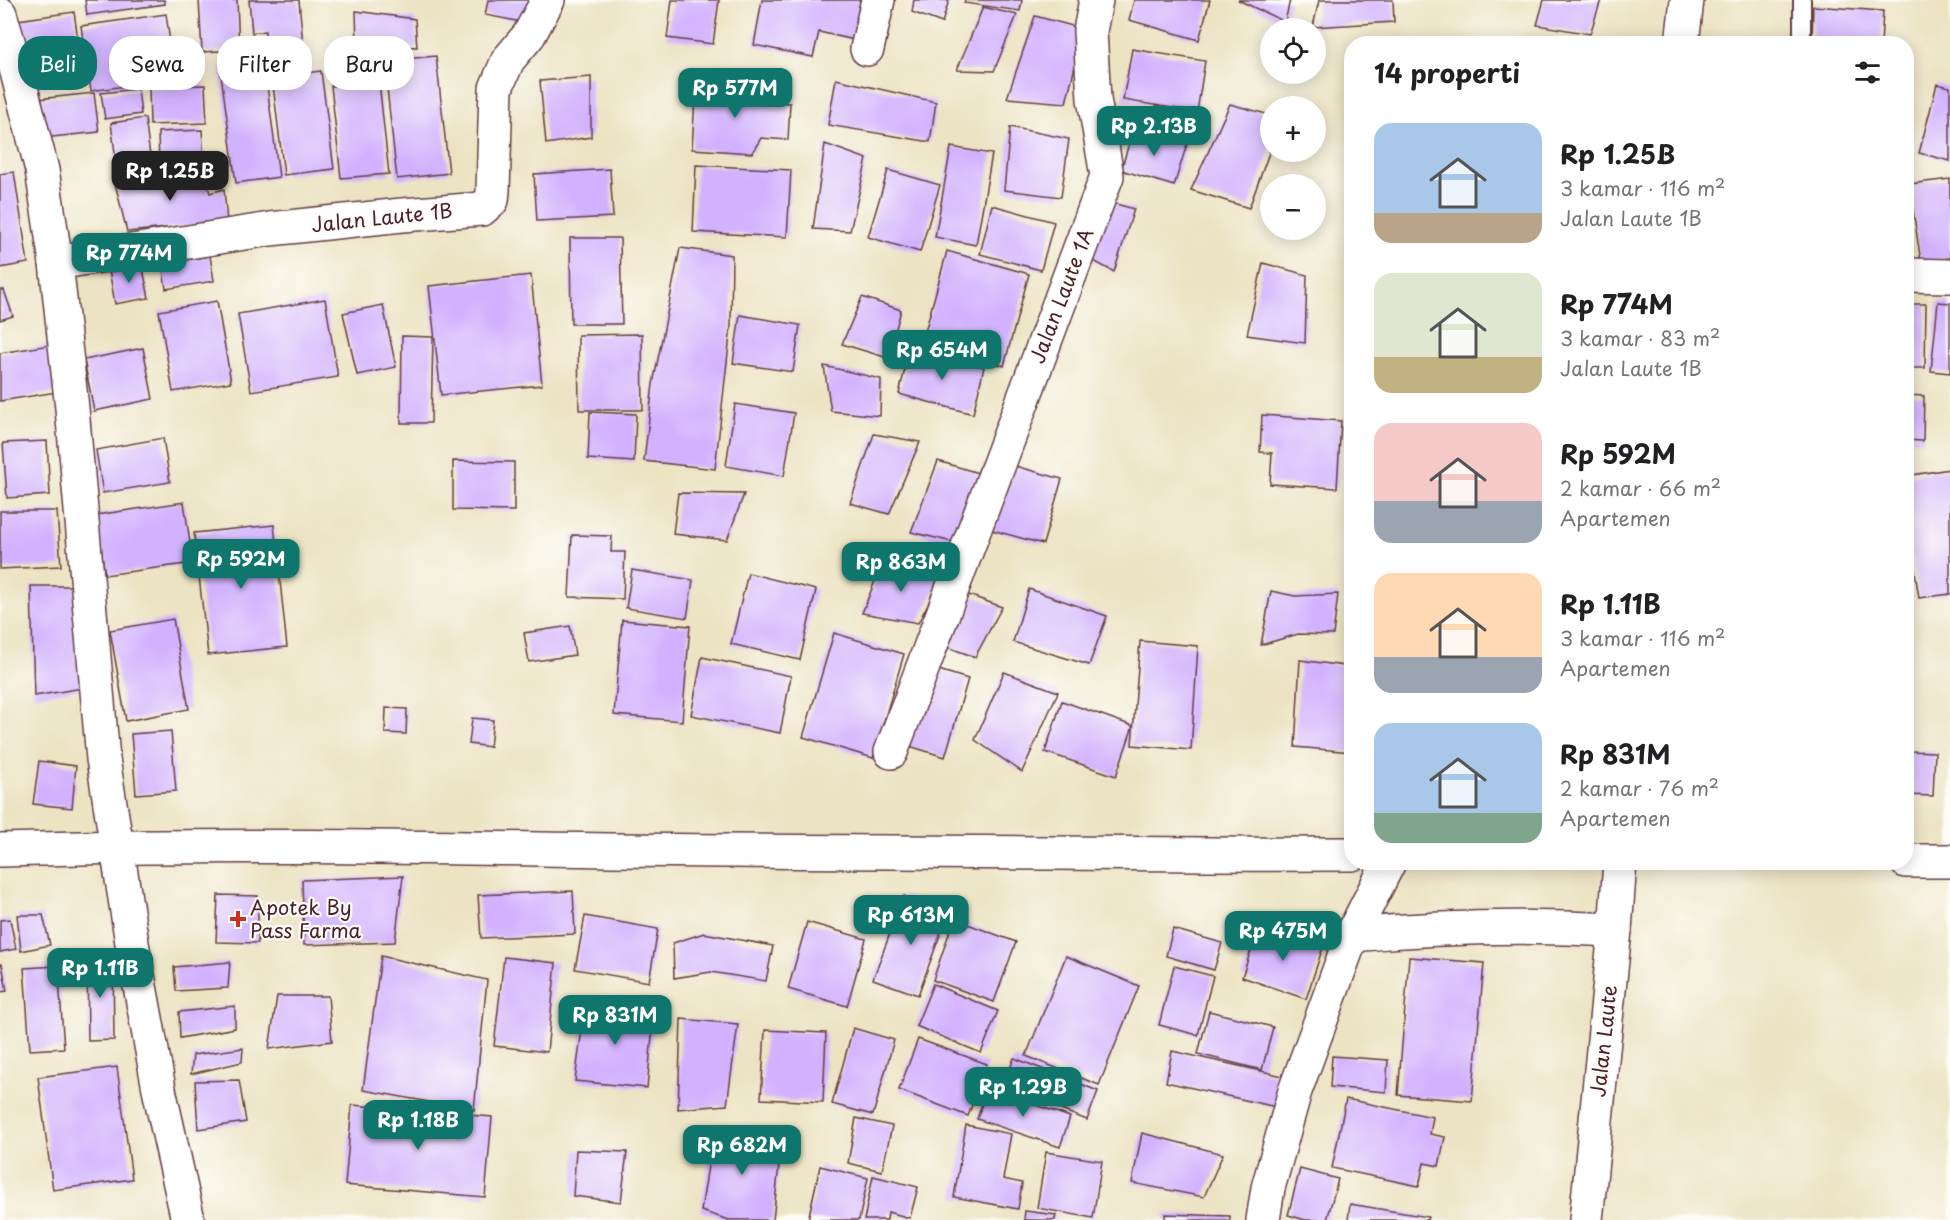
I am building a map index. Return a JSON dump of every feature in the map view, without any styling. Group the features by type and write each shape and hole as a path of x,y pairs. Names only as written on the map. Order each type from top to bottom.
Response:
{"street":[{"name":"Jalan Laute 1B","path":"56,263 270,229 482,209 492,200 496,88 508,60 529,35 548,0"},
{"path":"867,48 878,0"},
{"name":"Jalan Laute 1A","path":"891,752 1107,176 1093,88 1090,31 1096,0"},
{"path":"1683,36 1687,0"},
{"path":"0,14 42,170 56,263 72,408 103,759 132,943 158,1082 188,1220"},
{"path":"1914,275 1950,276"},
{"path":"0,850 116,846 1092,855 1344,854"},
{"path":"1914,861 1950,861"},
{"path":"1263,1220 1268,1188 1295,1091 1353,935 1385,870"},
{"name":"Jalan Laute","path":"1586,1220 1619,870"},
{"path":"1353,935 1480,926 1615,930"}],"lane":[{"path":"1802,0 1802,36"}],"building":[{"path":"85,0 164,0 165,4 87,15"},
{"path":"199,0 237,0 238,36 217,36 217,51 205,52 205,36 201,36"},
{"path":"249,0 299,0 302,36 265,36 265,31 252,33"},
{"path":"488,0 531,0 527,23 485,15"},
{"path":"672,0 719,0 713,44 667,38"},
{"path":"762,0 868,0 859,41 819,32 813,57 754,45"},
{"path":"914,0 949,0 942,23 912,12"},
{"path":"965,0 1022,0 1020,11 964,3"},
{"path":"1134,0 1210,0 1199,40 1129,20"},
{"path":"1238,0 1290,0 1286,18 1276,18"},
{"path":"1319,0 1393,0 1394,22 1326,26 1326,18 1315,18"},
{"path":"1544,0 1601,0 1590,34 1537,25"},
{"path":"1813,6 1883,11 1881,36 1812,36"},
{"path":"983,7 1017,15 994,71 957,70"},
{"path":"356,11 415,19 417,47 414,47 414,36 357,36"},
{"path":"74,12 77,36 20,36 18,20"},
{"path":"166,14 169,36 109,36 109,88 91,91 97,90 97,36 83,36 81,26"},
{"path":"1035,16 1084,29 1066,103 1007,98"},
{"path":"1132,49 1205,61 1197,112 1123,100"},
{"path":"436,56 449,173 397,179 387,90 414,90 414,58"},
{"path":"321,71 334,169 284,175 274,90 312,90 312,72"},
{"path":"591,77 591,137 546,144 540,81"},
{"path":"836,79 936,102 930,142 828,125"},
{"path":"696,80 744,83 743,100 790,103 788,140 761,138 752,153 692,149"},
{"path":"1937,84 1950,87 1950,161 1919,153"},
{"path":"205,85 207,123 150,125 149,90 205,90"},
{"path":"138,90 141,114 105,119 101,93"},
{"path":"223,90 268,90 279,177 236,183"},
{"path":"331,90 380,90 389,174 341,178"},
{"path":"94,93 99,132 43,138 38,99"},
{"path":"1230,104 1260,112 1260,162 1266,162 1249,208 1191,190"},
{"path":"145,118 152,171 118,175 111,123"},
{"path":"1010,127 1069,139 1061,197 1004,190"},
{"path":"1134,127 1187,144 1174,186 1121,170"},
{"path":"202,130 204,163 159,164 158,132"},
{"path":"825,144 867,159 850,231 813,229"},
{"path":"951,147 992,154 976,245 935,237"},
{"path":"696,165 791,170 787,237 693,232"},
{"path":"202,168 210,193 224,189 227,222 127,232 115,183"},
{"path":"610,169 613,217 537,221 534,174"},
{"path":"888,170 940,185 920,252 868,237"},
{"path":"14,172 28,263 0,268 0,174"},
{"path":"1950,179 1950,258 1921,262 1914,216 1914,183"},
{"path":"1098,199 1134,209 1114,272 1071,249"},
{"path":"992,205 1054,222 1041,270 980,254"},
{"path":"570,238 620,238 622,324 571,324"},
{"path":"680,248 732,255 731,326 715,469 644,461 653,384"},
{"path":"947,251 1029,274 1004,366 922,343"},
{"path":"210,256 214,281 166,289 162,264"},
{"path":"1263,263 1307,275 1305,343 1247,335"},
{"path":"142,264 149,298 115,304 109,270"},
{"path":"531,275 542,385 441,395 429,286"},
{"path":"0,290 4,290 13,316 0,320"},
{"path":"862,297 901,310 888,358 842,344"},
{"path":"325,299 338,377 251,391 238,314"},
{"path":"217,301 231,382 173,392 159,311"},
{"path":"1938,302 1950,303 1950,373 1931,371"},
{"path":"1914,304 1926,304 1925,368 1914,368"},
{"path":"383,305 396,367 357,375 343,313"},
{"path":"740,315 800,325 793,372 733,363"},
{"path":"642,334 643,410 579,410 578,335"},
{"path":"402,336 433,337 431,423 401,423"},
{"path":"50,345 57,392 0,401 0,353"},
{"path":"143,348 153,399 94,411 84,360"},
{"path":"910,348 984,367 973,414 899,394"},
{"path":"824,366 881,379 880,416 831,411"},
{"path":"1914,395 1924,396 1923,441 1914,440"},
{"path":"735,404 794,413 784,476 726,466"},
{"path":"590,412 636,414 634,462 588,459"},
{"path":"1262,415 1341,421 1337,488 1270,484 1272,453 1260,452"},
{"path":"874,434 920,442 889,514 850,503"},
{"path":"163,438 170,482 103,493 96,450"},
{"path":"47,441 50,495 7,498 3,443"},
{"path":"453,461 514,462 514,511 453,510"},
{"path":"938,461 985,475 957,543 911,532"},
{"path":"1015,466 1062,479 1043,544 988,529"},
{"path":"1950,469 1950,594 1919,598 1914,566 1914,475"},
{"path":"678,493 744,494 727,540 673,534"},
{"path":"184,502 193,563 105,575 96,515"},
{"path":"0,511 57,511 61,566 0,569"},
{"path":"274,525 287,647 208,655 194,533"},
{"path":"572,535 612,536 611,552 625,552 623,599 569,597"},
{"path":"882,564 943,575 918,623 862,613"},
{"path":"632,570 693,580 687,618 626,608"},
{"path":"748,573 816,590 800,660 731,644"},
{"path":"31,586 75,586 89,687 34,696"},
{"path":"952,589 1002,607 975,657 939,644"},
{"path":"1029,589 1107,616 1089,665 1013,642"},
{"path":"1271,591 1295,596 1338,594 1333,635 1298,634 1261,645"},
{"path":"173,619 189,709 126,721 110,630"},
{"path":"622,620 690,626 682,721 614,715"},
{"path":"570,626 575,655 529,662 524,633"},
{"path":"834,633 904,654 873,758 803,737"},
{"path":"1140,641 1198,646 1191,750 1132,745"},
{"path":"702,657 791,676 780,733 691,715"},
{"path":"1300,660 1344,666 1344,751 1295,747"},
{"path":"916,663 968,679 945,757 893,741"},
{"path":"1004,672 1058,692 1022,772 975,740"},
{"path":"1062,701 1133,726 1116,776 1045,752"},
{"path":"386,708 407,709 406,734 385,733"},
{"path":"472,718 493,720 490,747 469,744"},
{"path":"171,731 176,791 136,794 131,734"},
{"path":"1914,751 1935,752 1933,796 1914,795"},
{"path":"39,761 76,766 72,808 33,804"},
{"path":"403,876 395,942 304,945 302,880"},
{"path":"573,891 575,934 481,938 478,895"},
{"name":"Apotek By Pass Farma","path":"218,895 258,896 258,943 216,942"},
{"path":"904,896 948,913 918,995 873,979"},
{"path":"17,915 43,915 50,945 21,951"},
{"path":"585,916 658,929 649,982 575,969"},
{"path":"10,919 16,949 0,952 0,920"},
{"path":"954,919 1016,942 994,1002 933,980"},
{"path":"807,922 866,939 847,1006 788,989"},
{"path":"1259,926 1323,947 1306,999 1242,977"},
{"path":"1173,929 1222,943 1214,970 1166,956"},
{"path":"704,933 773,946 766,981 711,972 674,978 673,943"},
{"path":"87,956 113,957 114,1040 88,1041"},
{"path":"381,956 487,980 474,1110 363,1090"},
{"path":"1066,956 1139,986 1099,1085 1026,1056"},
{"path":"504,957 556,963 547,1052 494,1046"},
{"path":"1409,957 1484,963 1472,1101 1398,1095"},
{"path":"230,962 228,988 176,991 174,967"},
{"path":"0,964 2,964 7,991 0,992"},
{"path":"58,966 64,1048 30,1050 24,968"},
{"path":"1174,966 1213,976 1198,1035 1159,1025"},
{"path":"933,984 998,1011 981,1053 916,1026"},
{"path":"277,996 328,996 332,1041 269,1049"},
{"path":"586,999 654,1015 647,1088 575,1081"},
{"path":"235,1006 235,1028 180,1038 179,1012"},
{"path":"1209,1011 1273,1027 1262,1070 1198,1054"},
{"path":"681,1019 738,1024 727,1105 678,1109"},
{"path":"853,1028 894,1040 873,1115 832,1104"},
{"path":"765,1030 826,1033 823,1102 761,1099"},
{"path":"918,1039 987,1064 968,1116 899,1090"},
{"path":"243,1048 242,1062 191,1074 193,1055"},
{"path":"1172,1051 1283,1076 1276,1107 1166,1082"},
{"path":"1332,1056 1388,1060 1386,1092 1330,1087"},
{"path":"1014,1058 1098,1091 1087,1120 1003,1087"},
{"path":"117,1067 132,1179 53,1190 38,1077"},
{"path":"239,1080 246,1122 198,1129 195,1081"},
{"path":"987,1088 1070,1117 1060,1147 977,1119"},
{"path":"1346,1099 1433,1117 1430,1134 1445,1137 1439,1166 1424,1163 1419,1186 1332,1168"},
{"path":"352,1105 492,1117 485,1197 345,1185"},
{"path":"856,1118 892,1126 882,1171 848,1163"},
{"path":"966,1125 1011,1134 1003,1179 1022,1183 1018,1209 954,1197"},
{"path":"714,1127 782,1138 773,1220 729,1220 701,1211"},
{"path":"1142,1133 1223,1154 1204,1197 1132,1183"},
{"path":"576,1150 627,1152 621,1202 573,1196"},
{"path":"1046,1152 1102,1161 1093,1218 1037,1208"},
{"path":"820,1166 868,1178 859,1220 808,1220"},
{"path":"1300,1169 1338,1179 1327,1220 1305,1220 1288,1215"},
{"path":"873,1176 918,1187 910,1218 888,1212 887,1220 864,1220"},
{"path":"1350,1204 1428,1217 1427,1220 1348,1220"},
{"path":"1025,1211 1056,1215 1055,1220 1024,1220"},
{"path":"1165,1214 1230,1216 1230,1220 1165,1220"}],"place":[{"name":"Apotek By Pass Farma","path":"238,919"}]}
